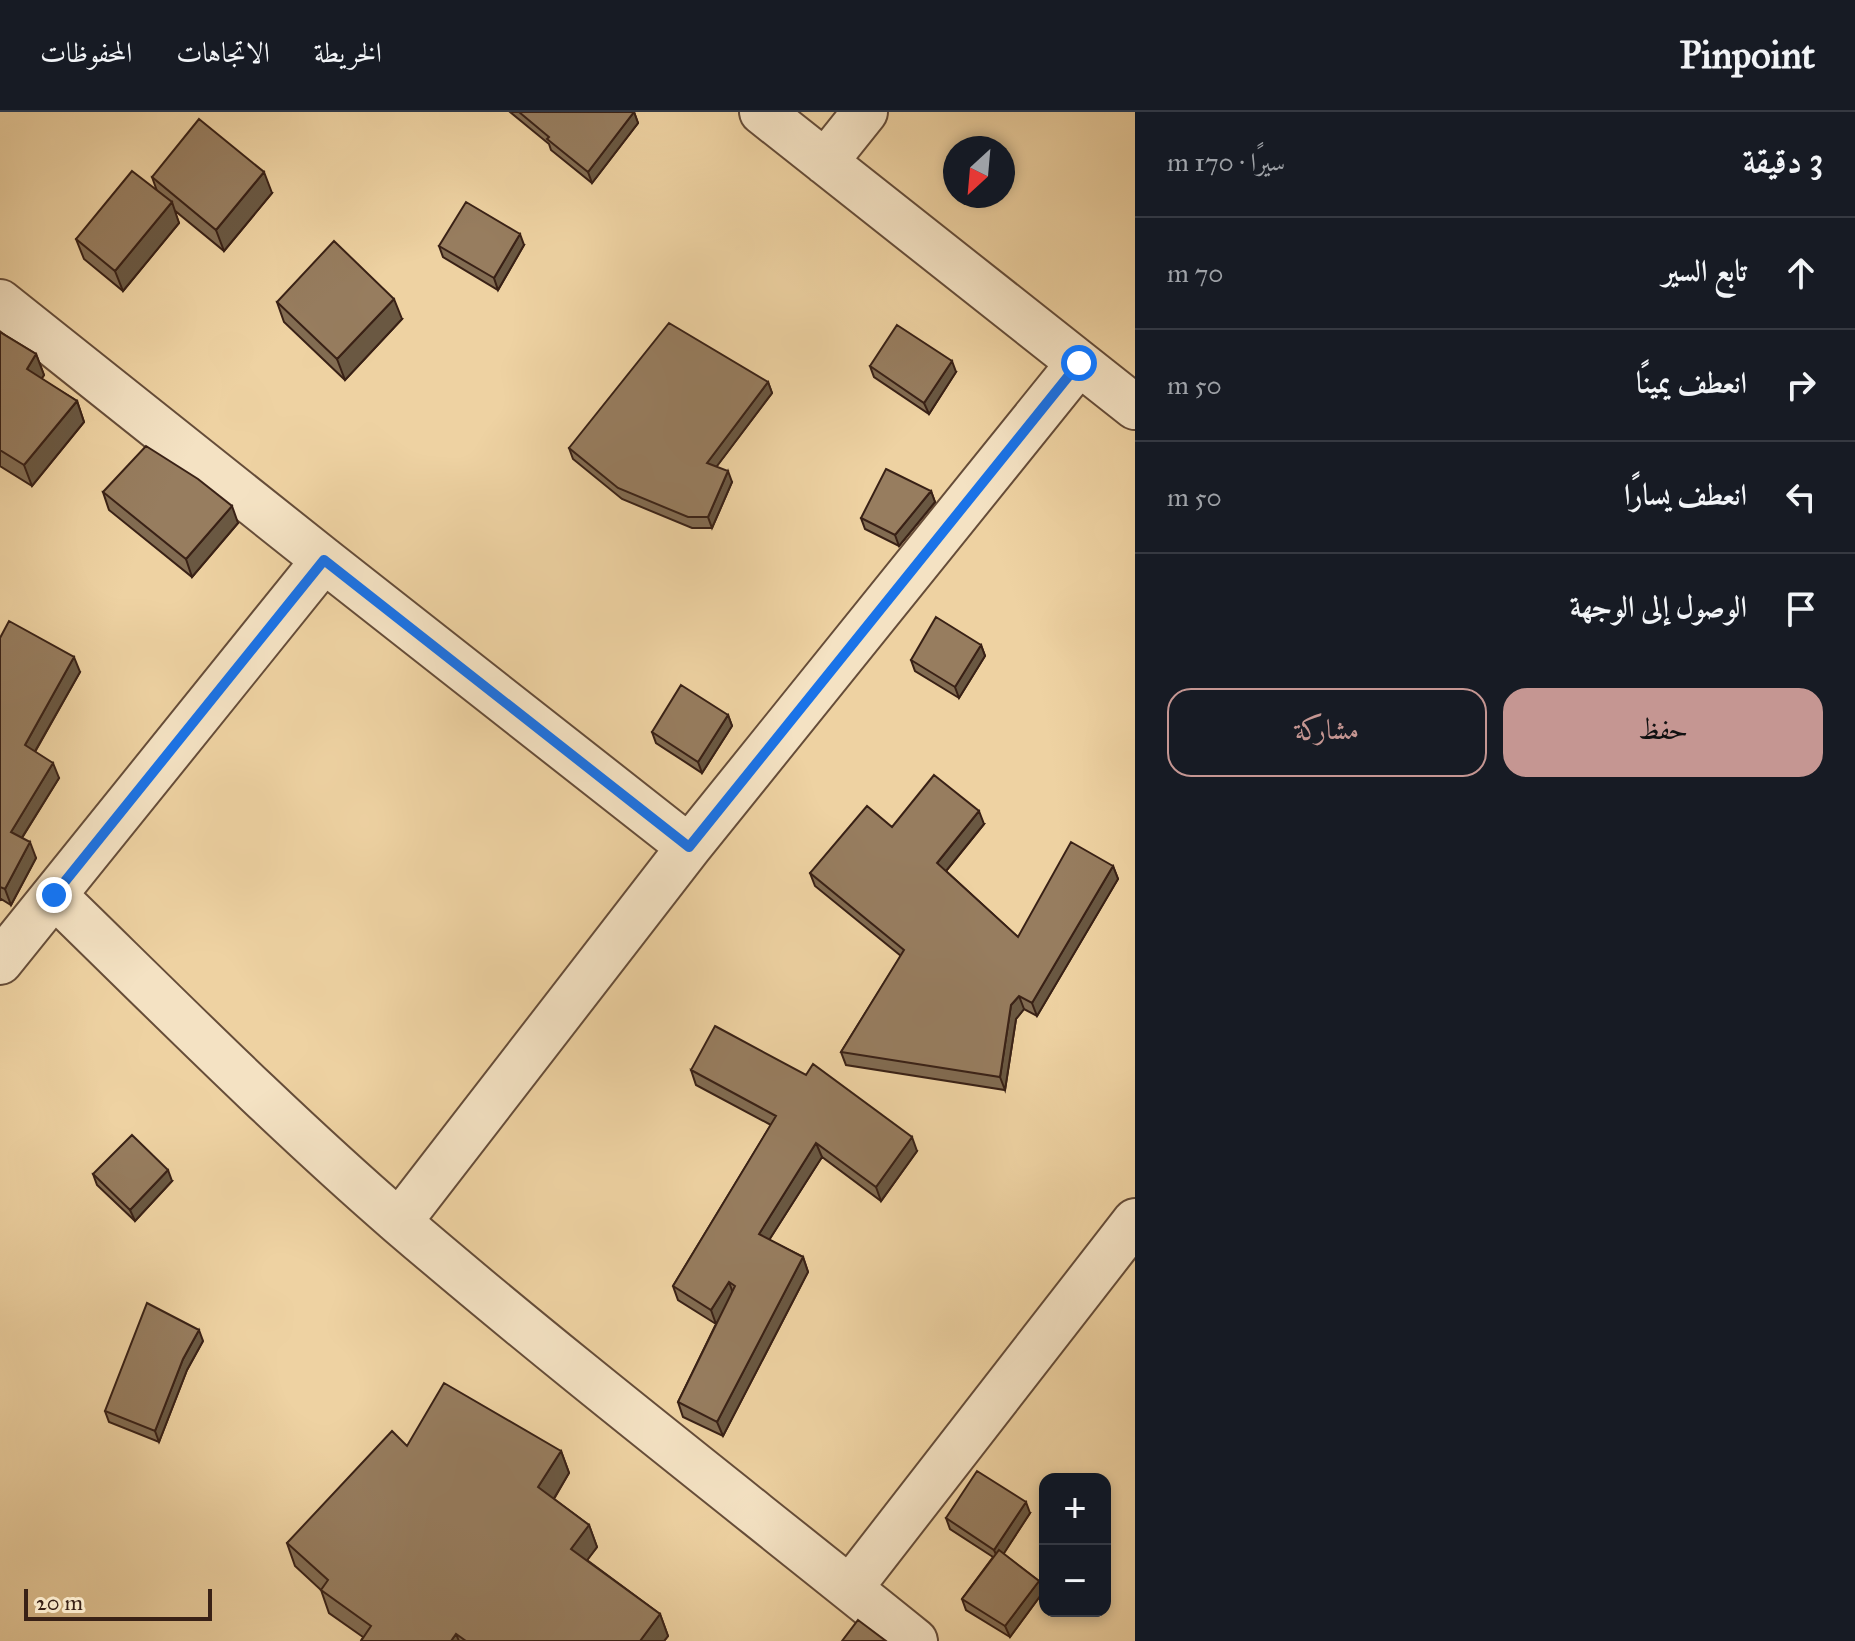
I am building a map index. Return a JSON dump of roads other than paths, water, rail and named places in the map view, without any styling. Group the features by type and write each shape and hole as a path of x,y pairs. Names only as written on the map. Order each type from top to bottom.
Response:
{"street":[{"path":"762,112 1135,407"},
{"path":"825,162 865,112"},
{"path":"0,302 689,847"},
{"path":"399,1222 689,847 1079,363"},
{"path":"0,962 324,560"},
{"path":"54,895 291,1125 399,1222 528,1330 915,1641"},
{"path":"850,1588 1135,1221"}]}
